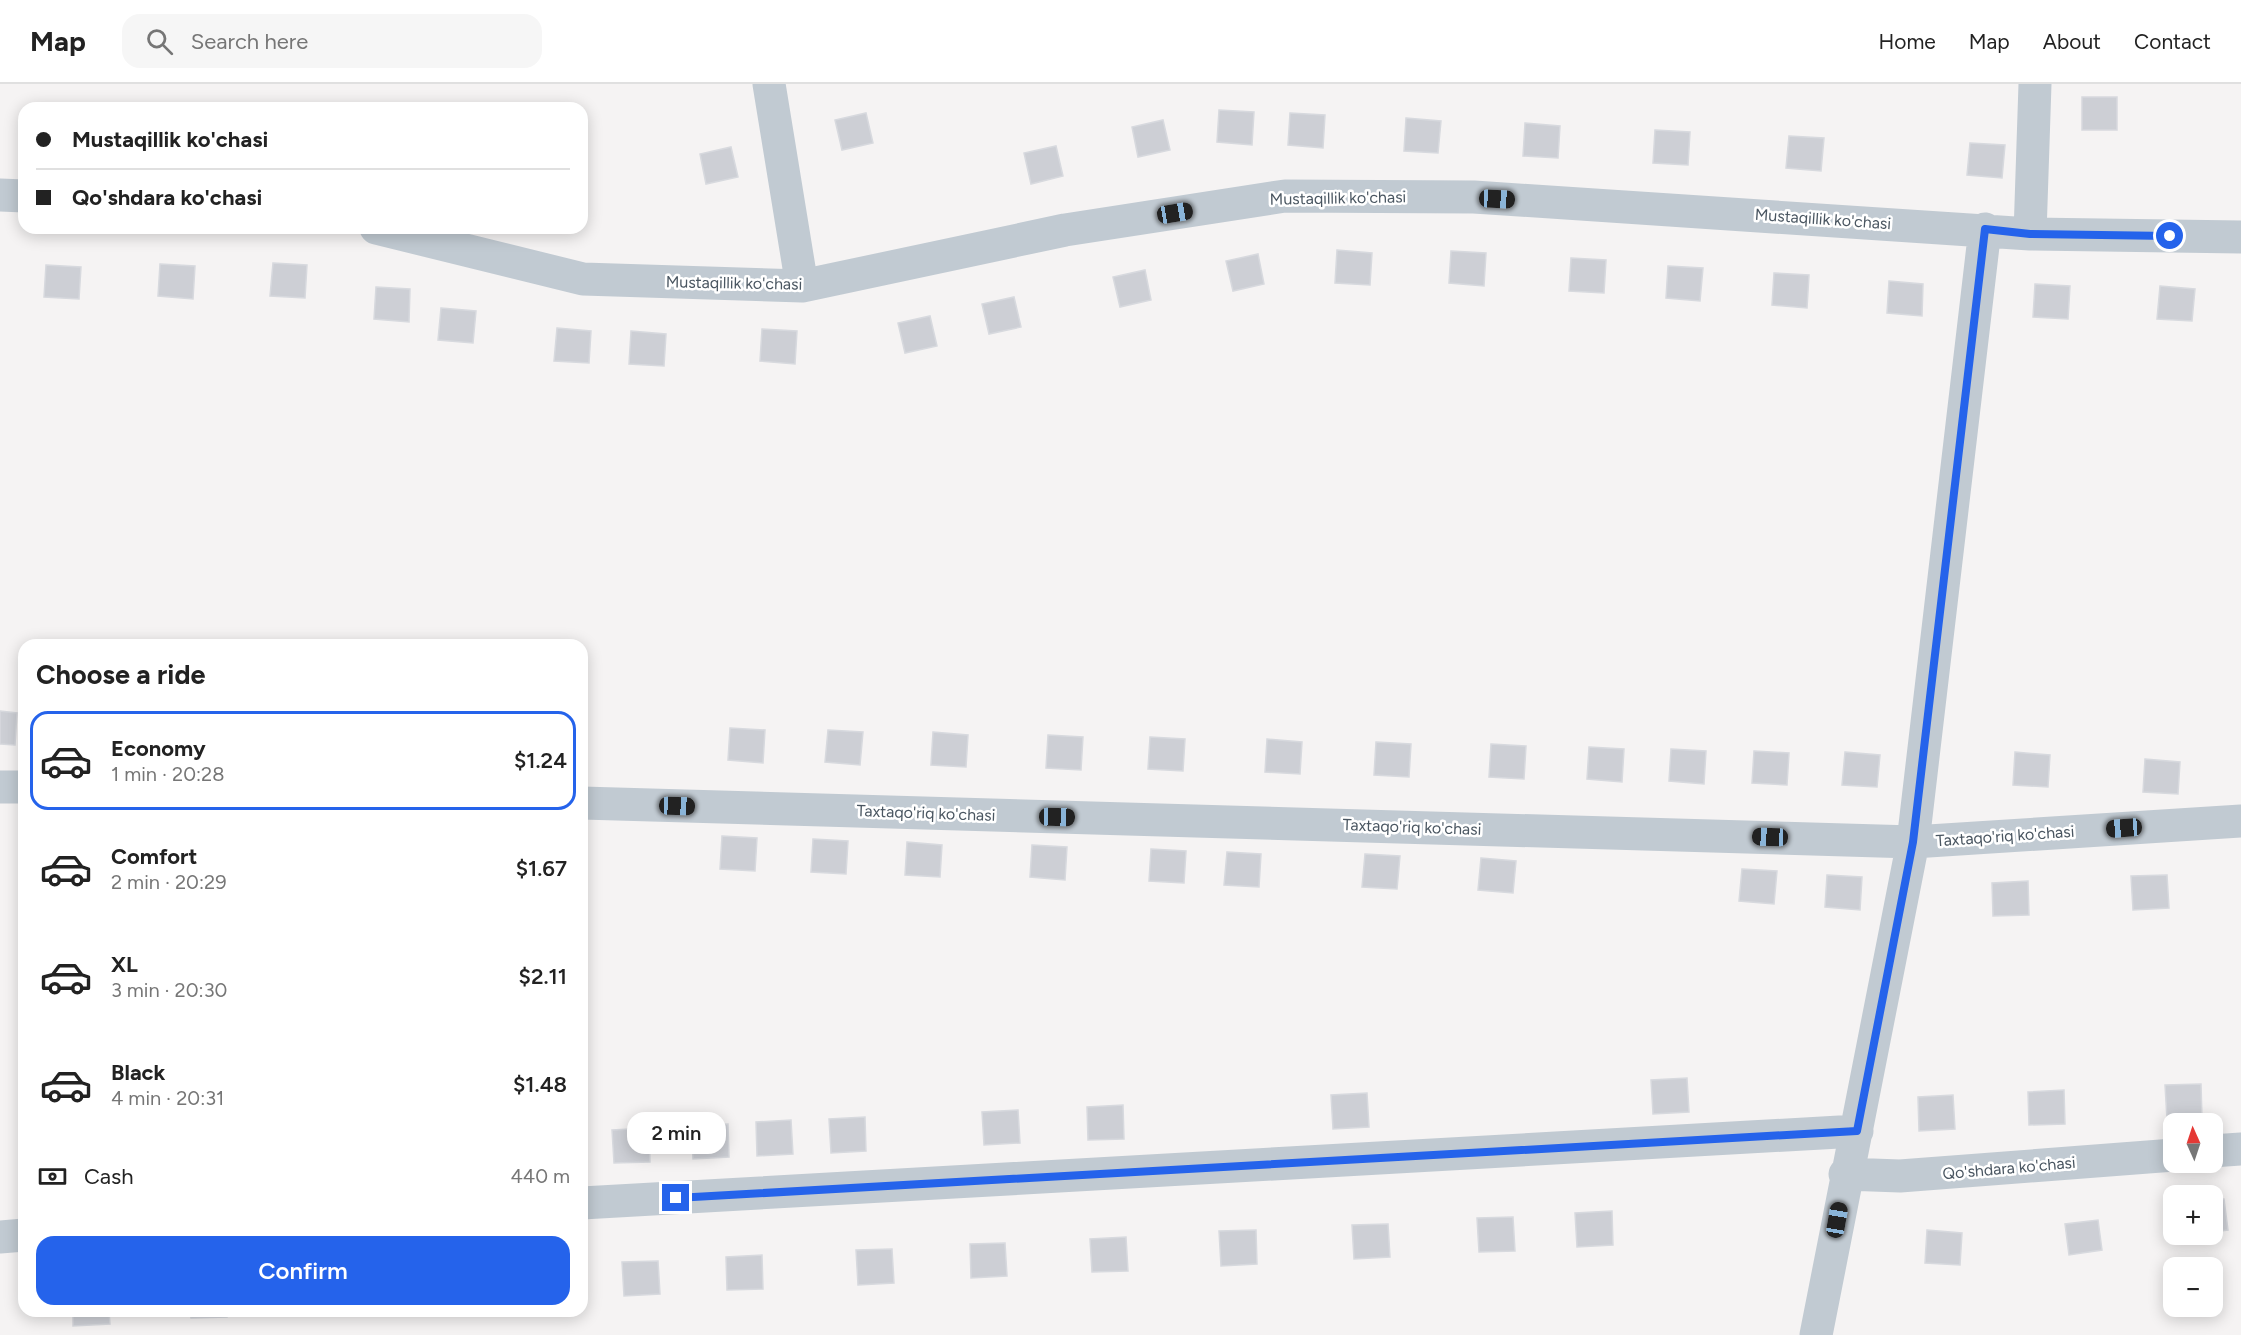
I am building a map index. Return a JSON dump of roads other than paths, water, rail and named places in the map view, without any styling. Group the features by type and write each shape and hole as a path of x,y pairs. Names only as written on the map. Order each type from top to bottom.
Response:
{"street":[{"path":"769,84 802,286"},
{"path":"2030,234 2036,84"},
{"path":"0,195 18,196"},
{"name":"Mustaqillik ko'chasi","path":"400,234 584,279 802,286 1065,230 1285,196 1474,197 1985,229 2030,234 2241,237"},
{"path":"1816,1335 1845,1174 1857,1131 1913,842 1985,229"},
{"path":"0,787 18,787"},
{"name":"Taxtaqo'riq ko'chasi","path":"588,803 1913,842 2241,821"},
{"path":"588,1203 1857,1131"},
{"path":"2223,1150 2241,1149"},
{"name":"Qo'shdara ko'chasi","path":"1845,1174 1900,1176 2163,1156"},
{"path":"0,1237 18,1236"}]}
